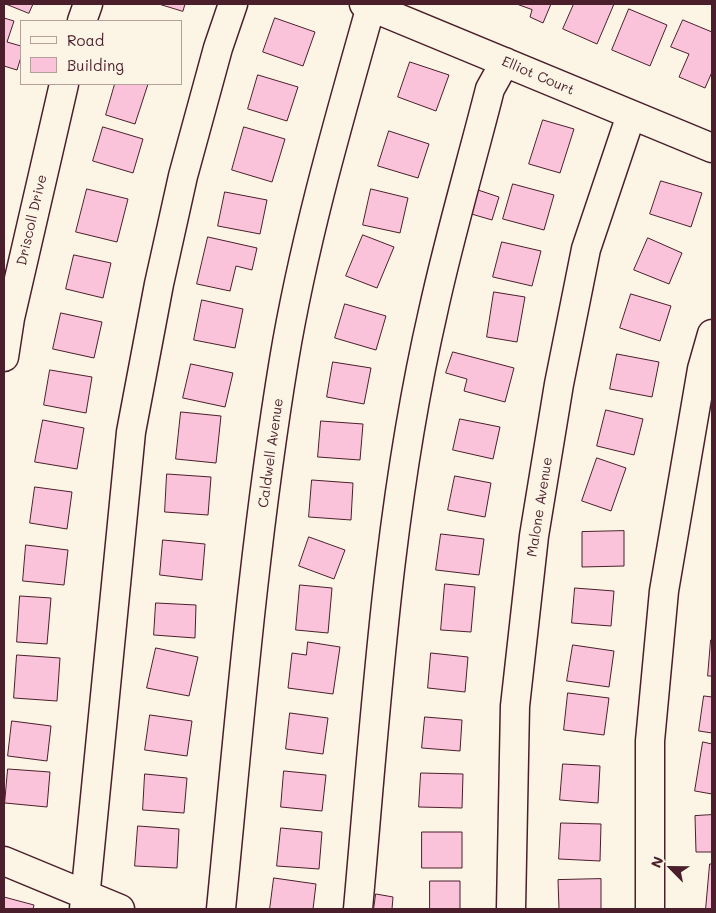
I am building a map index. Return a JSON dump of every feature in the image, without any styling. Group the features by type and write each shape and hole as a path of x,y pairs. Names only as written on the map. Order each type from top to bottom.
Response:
{"street":[{"path":"82,20 88,4"},
{"path":"85,902 107,655 131,432 159,284 183,176 218,48 233,4"},
{"name":"Elliot Court","path":"368,5 712,148"},
{"name":"Caldwell Avenue","path":"221,909 253,578 284,359 302,265 368,5"},
{"path":"358,909 388,577 412,425 435,303 490,89 505,62"},
{"name":"Driscoll Drive","path":"4,357 10,318 64,85"},
{"name":"Malone Avenue","path":"511,909 515,706 534,536 559,384 586,249 631,115"},
{"path":"650,909 650,741 664,591 702,369 712,334"},
{"path":"4,861 85,902 120,909"}],"building":[{"path":"6,4 33,4 29,13"},
{"path":"159,4 185,4 183,11"},
{"path":"517,4 551,4 543,23 530,17 532,10"},
{"path":"574,4 614,4 597,44 563,29"},
{"path":"629,9 667,25 650,66 612,50"},
{"path":"4,18 14,21 7,42 20,46 20,60 17,70 4,66"},
{"path":"275,18 315,32 303,66 263,52"},
{"path":"683,20 712,32 712,72 705,88 679,77 689,54 671,47"},
{"path":"410,62 449,75 436,111 398,97"},
{"path":"258,75 298,87 287,121 248,109"},
{"path":"115,85 148,85 135,124 106,115"},
{"path":"543,120 574,129 560,173 529,164"},
{"path":"103,127 143,139 133,173 93,161"},
{"path":"244,127 285,139 272,182 232,170"},
{"path":"389,131 429,144 418,178 378,166"},
{"path":"661,181 702,193 691,227 650,214"},
{"path":"513,184 554,195 544,230 503,219"},
{"path":"87,189 128,199 117,242 76,232"},
{"path":"371,189 408,198 400,233 363,225"},
{"path":"475,189 499,197 492,220 468,213"},
{"path":"225,192 267,200 260,234 218,226"},
{"path":"363,235 394,247 377,288 346,276"},
{"path":"208,237 257,248 252,270 236,266 230,291 197,284"},
{"path":"648,238 682,253 669,284 634,270"},
{"path":"502,242 541,251 532,286 493,277"},
{"path":"74,255 111,263 103,298 66,289"},
{"path":"494,292 525,297 517,342 487,337"},
{"path":"631,294 671,306 660,341 620,328"},
{"path":"202,300 243,309 235,348 194,340"},
{"path":"345,304 386,316 376,350 335,338"},
{"path":"61,313 102,322 94,358 53,349"},
{"path":"453,352 514,368 505,402 464,391 467,379 446,373"},
{"path":"617,354 659,362 652,397 610,389"},
{"path":"333,362 371,368 364,404 327,397"},
{"path":"191,364 233,373 225,407 183,398"},
{"path":"50,370 92,377 86,413 44,405"},
{"path":"606,410 643,419 634,455 597,446"},
{"path":"181,412 221,416 216,463 176,459"},
{"path":"460,419 500,427 493,459 453,450"},
{"path":"43,420 84,428 77,469 35,462"},
{"path":"321,421 363,424 360,460 318,457"},
{"path":"597,458 626,468 611,511 582,501"},
{"path":"167,474 211,477 208,515 165,512"},
{"path":"455,476 491,483 485,517 448,510"},
{"path":"312,480 353,483 351,520 309,517"},
{"path":"35,487 72,492 67,529 30,523"},
{"path":"624,531 624,566 582,567 582,532"},
{"path":"441,534 484,539 479,575 436,570"},
{"path":"309,537 345,550 334,579 299,566"},
{"path":"163,540 205,544 202,580 160,575"},
{"path":"26,545 68,550 64,585 23,581"},
{"path":"445,584 475,587 471,632 441,630"},
{"path":"300,585 332,588 328,633 296,630"},
{"path":"575,588 614,591 611,626 572,623"},
{"path":"20,596 51,598 47,644 17,642"},
{"path":"156,603 196,605 195,638 154,635"},
{"path":"711,640 712,676 708,676"},
{"path":"308,642 340,647 333,694 288,688 292,653 306,655"},
{"path":"573,645 614,651 609,687 567,681"},
{"path":"156,648 198,657 189,696 147,688"},
{"path":"431,653 468,657 465,692 428,688"},
{"path":"17,655 60,658 57,701 14,698"},
{"path":"568,693 609,698 604,735 564,730"},
{"path":"704,696 712,697 712,733 699,731"},
{"path":"290,713 328,718 323,754 286,749"},
{"path":"150,715 192,721 187,756 145,750"},
{"path":"425,717 462,720 460,751 422,748"},
{"path":"12,721 51,726 47,761 8,756"},
{"path":"703,742 712,744 712,794 695,791"},
{"path":"563,764 600,766 598,803 560,800"},
{"path":"8,769 50,772 47,807 5,803"},
{"path":"284,771 326,775 322,811 281,807"},
{"path":"421,773 463,774 462,808 419,807"},
{"path":"145,774 187,778 184,813 143,810"},
{"path":"712,815 712,852 696,852 695,816"},
{"path":"561,823 601,824 600,861 559,859"},
{"path":"138,826 179,829 177,868 135,866"},
{"path":"281,828 322,832 319,869 277,866"},
{"path":"422,832 462,832 462,868 422,868"},
{"path":"710,864 712,864 712,909 706,909"},
{"path":"274,878 316,884 313,909 270,909"},
{"path":"601,879 601,909 559,909 558,880"},
{"path":"430,881 460,881 460,909 430,909"},
{"path":"376,894 393,897 392,909 374,909"},
{"path":"4,897 34,905 33,909 4,909"}]}
